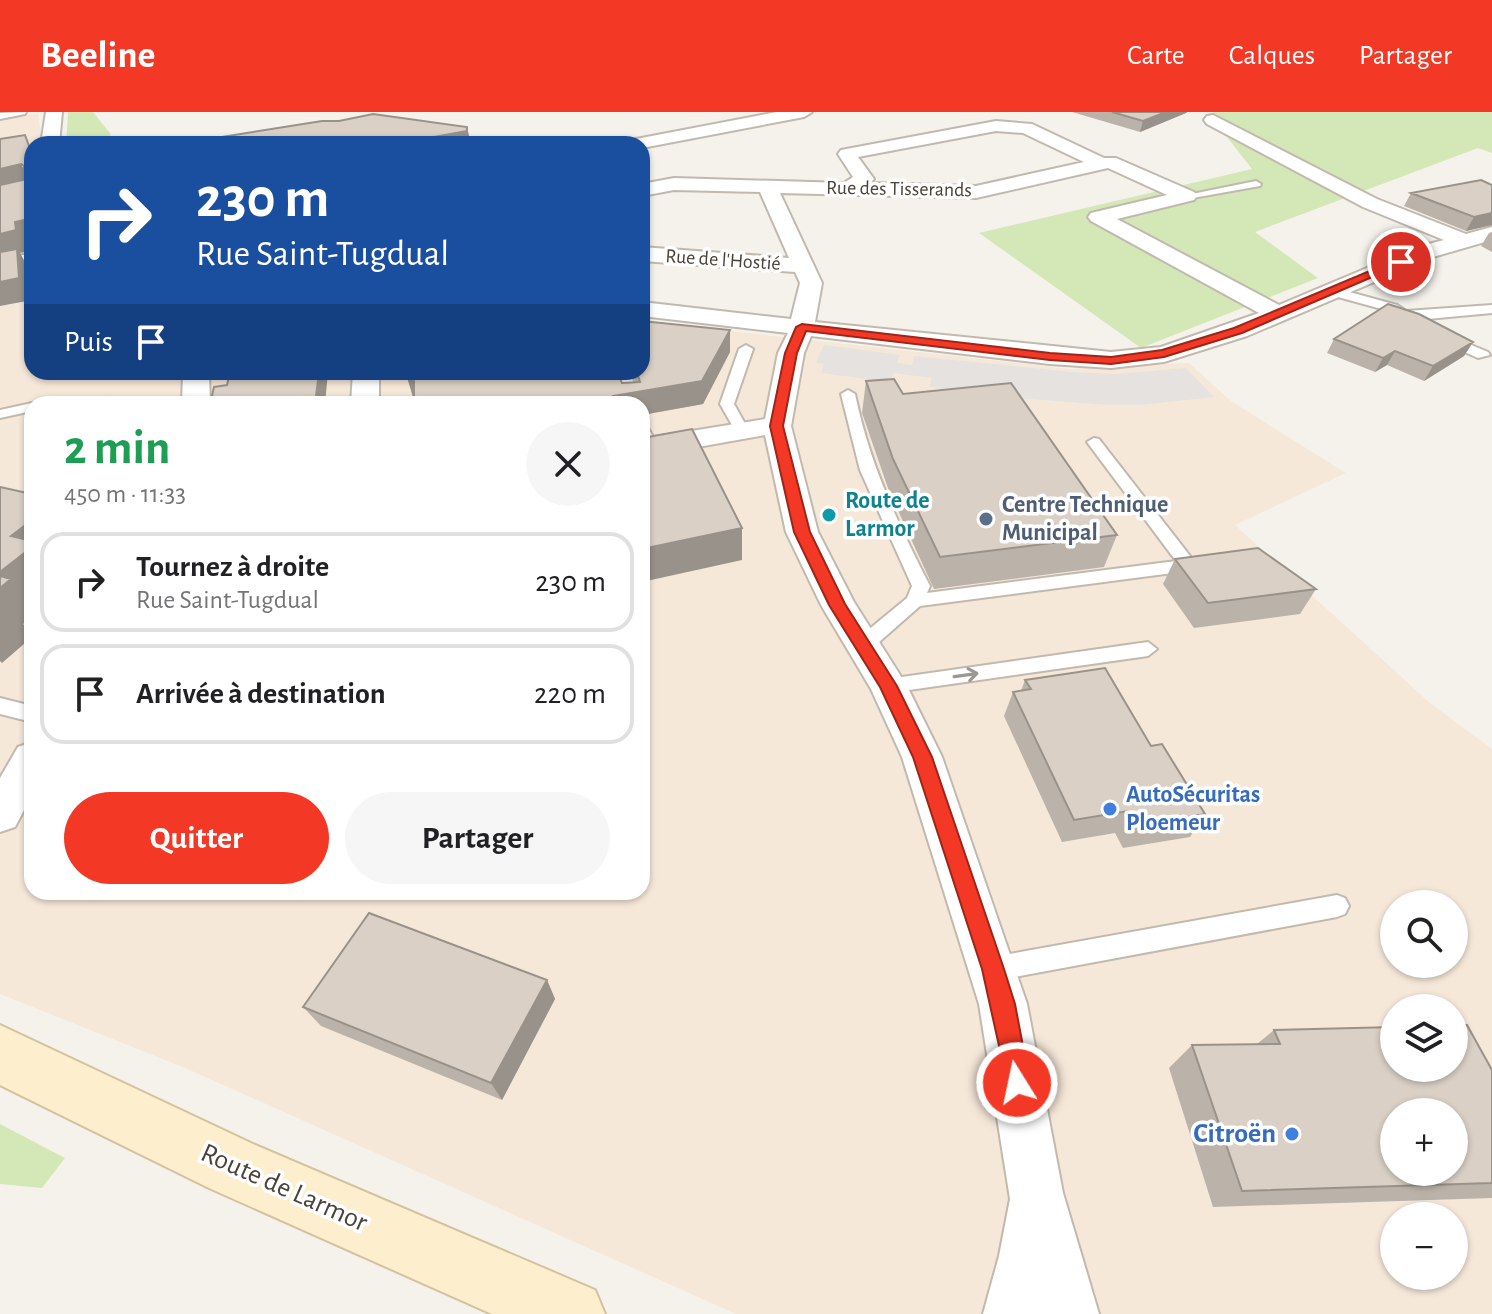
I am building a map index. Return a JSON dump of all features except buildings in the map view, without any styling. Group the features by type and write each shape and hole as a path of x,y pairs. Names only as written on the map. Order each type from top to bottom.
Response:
{"main road":[{"name":"Route de Larmor","path":"0,1054 231,1166 571,1314"}],"street":[{"path":"51,136 54,112"},
{"path":"650,141 804,112"},
{"path":"1213,120 1370,203 1465,241"},
{"path":"847,189 864,179 847,154 996,126 1026,128 1103,164"},
{"name":"Rue des Tisserands","path":"650,188 674,184 976,192 1109,162 1187,196"},
{"path":"767,186 811,283 802,327 759,428 802,532 838,605 888,686 922,757 1003,1004 1036,1193 1069,1314"},
{"path":"1187,196 1098,217 1278,314"},
{"path":"650,310 1050,356 1111,360 1164,354 1238,331 1425,252 1492,233"},
{"name":"Rue de l'Hostié","path":"650,255 803,266"},
{"path":"0,267 24,262"},
{"path":"650,440 759,428"},
{"path":"0,815 24,772"},
{"path":"1013,1314 1028,1256 1036,1193"}],"lane":[{"path":"0,116 22,112"},
{"path":"1187,196 1256,184"},
{"path":"1331,291 1393,308 1426,329 1483,355"},
{"path":"1403,315 1492,309"},
{"path":"746,349 727,404 759,428"},
{"path":"848,394 854,433 871,485 921,586 915,601 863,645"},
{"path":"0,414 24,409"},
{"path":"915,601 1188,565 1094,442"},
{"path":"888,686 1148,649"},
{"path":"0,706 24,712"},
{"path":"993,969 1337,906"}],"shaded area":[{"path":"38,113 41,136 24,136 24,380 650,380 650,322 1071,369 1189,363 1231,401 1346,473 1235,525 1430,703 1492,749 1492,1314 736,1314 185,1068 0,994 0,120"},
{"path":"824,345 900,355 897,363 912,365 914,356 1115,374 1186,368 1214,397 1109,405 990,396 930,387 931,378 894,373 890,382 821,373 824,364 816,363"}],"green space":[{"path":"68,112 93,112 111,136 66,136"},
{"path":"1492,112 1492,153 1478,148 1255,232 1318,278 1141,348 979,233 1252,169 1209,114"},
{"path":"0,1124 65,1158 42,1188 0,1184"}],"place":[{"name":"Route de Larmor","path":"829,515"},
{"name":"Centre Technique Municipal","path":"986,519"},
{"name":"AutoSécuritas Ploemeur","path":"1110,809"},
{"name":"Citroën","path":"1292,1134"}],"route":[{"path":"1017,1083 1003,1004 993,969 922,757 888,686 838,605 802,532 777,426 791,353 802,327 1050,356 1111,360 1164,354 1238,331 1401,262"}]}
